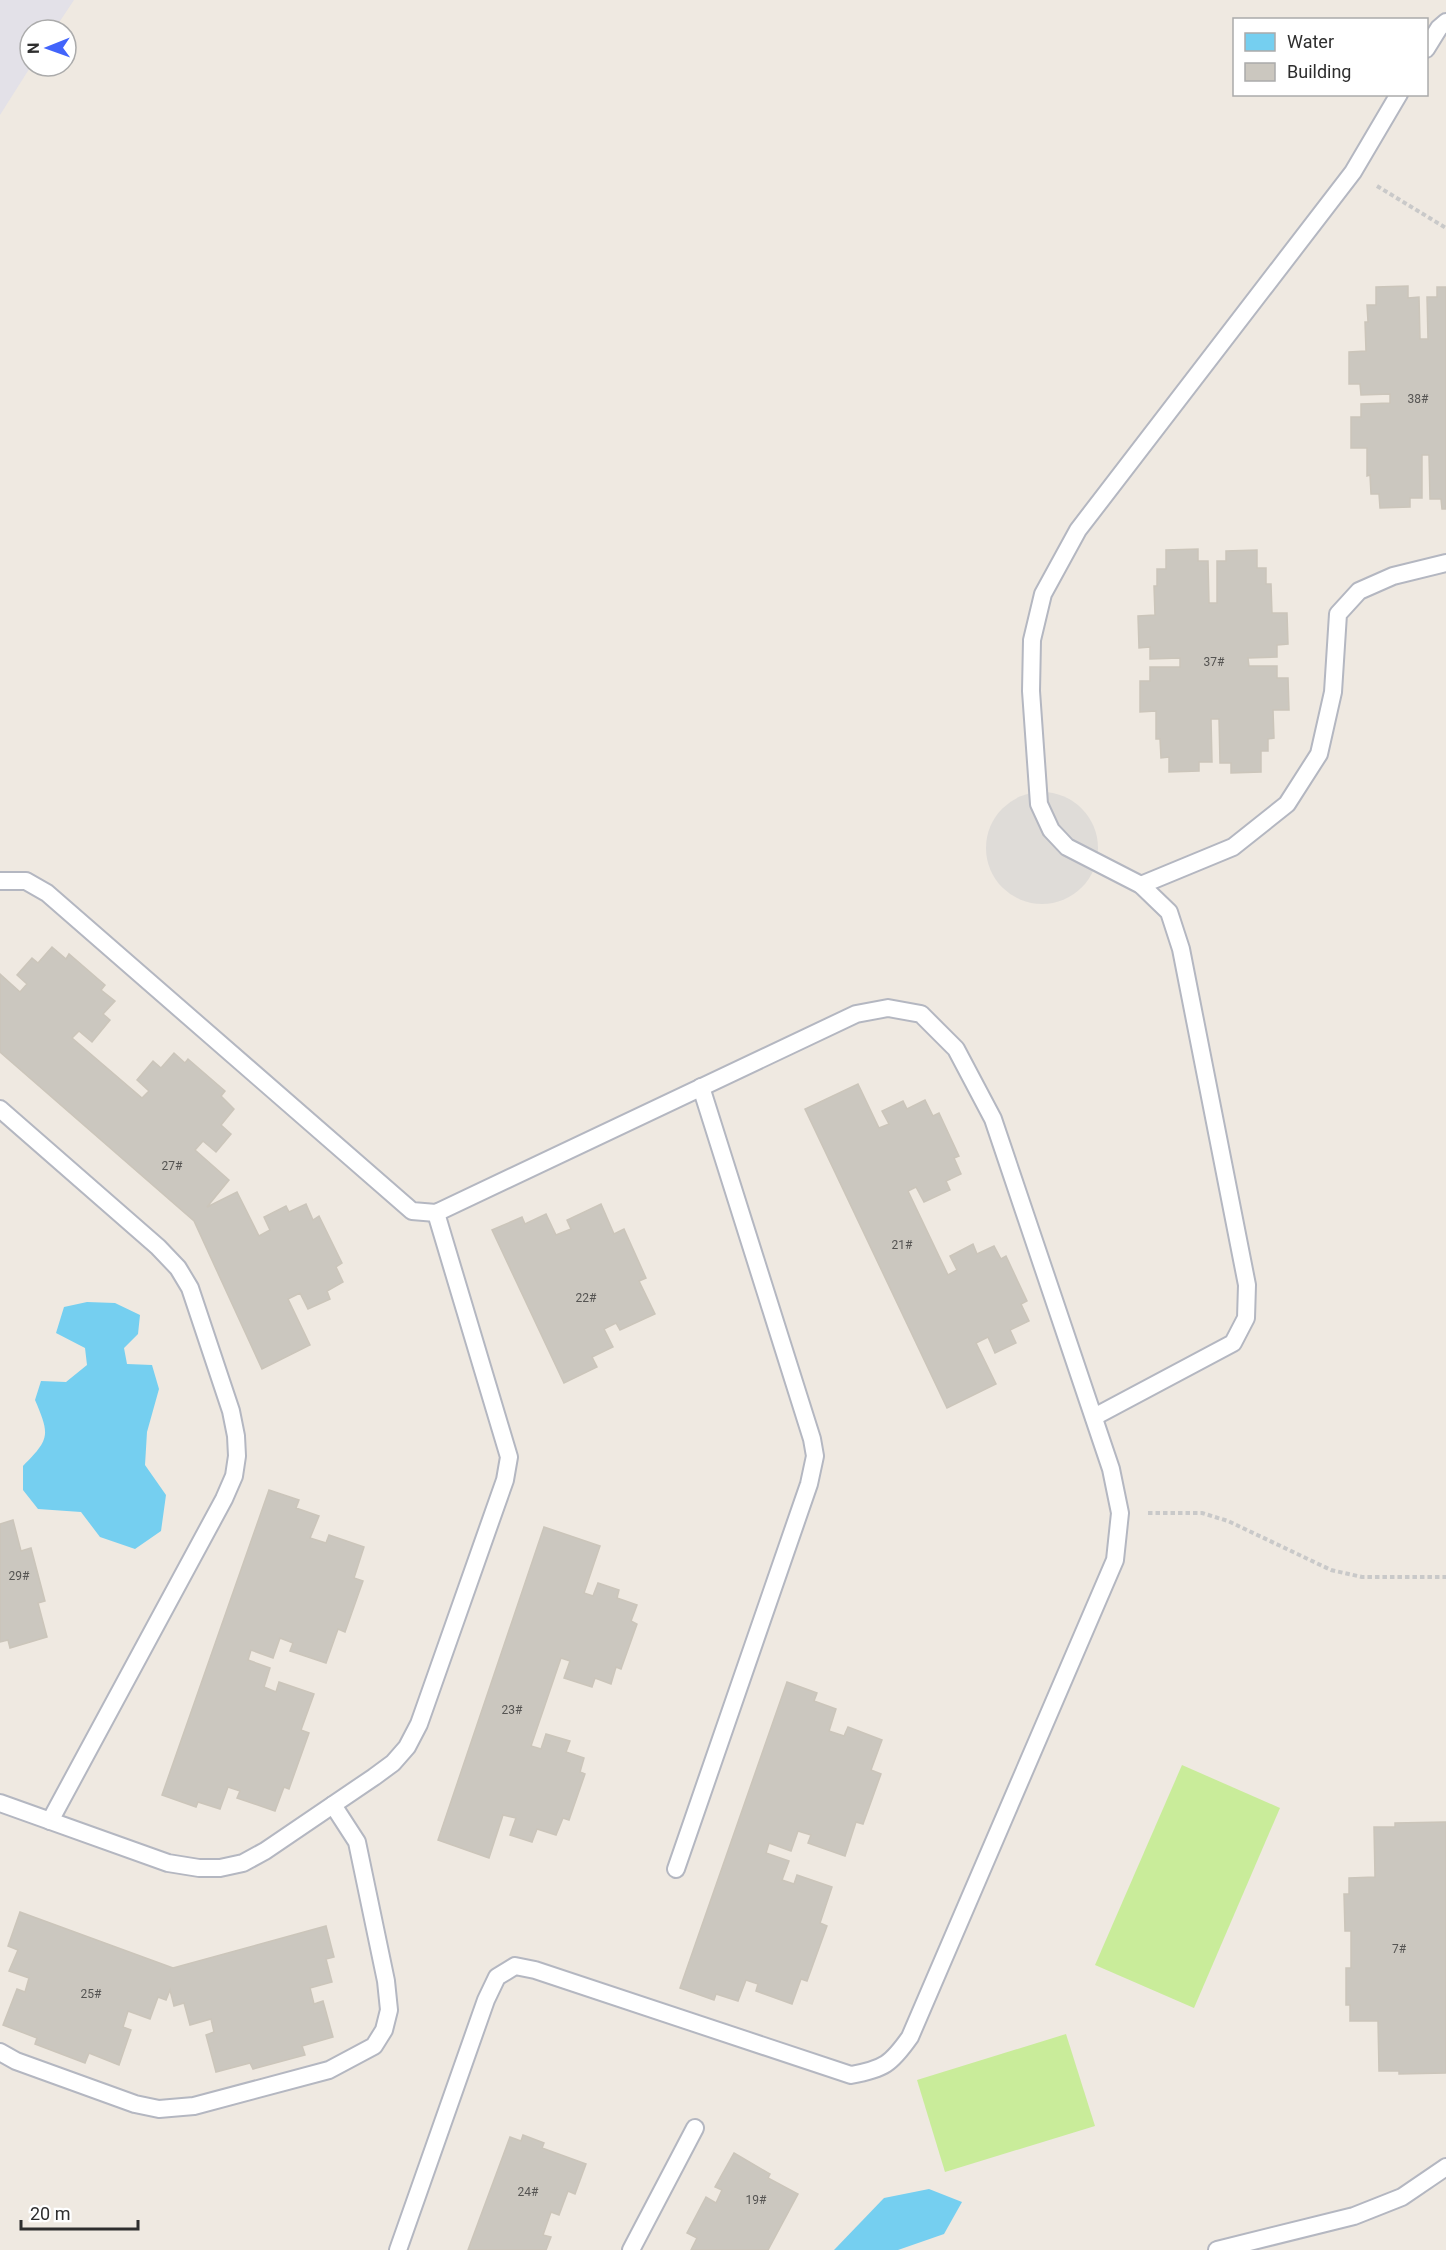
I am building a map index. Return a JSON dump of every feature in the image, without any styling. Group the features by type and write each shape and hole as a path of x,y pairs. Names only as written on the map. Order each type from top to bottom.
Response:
{"lane":[{"path":"1428,46 1439,28 1446,22"},
{"path":"1094,1417 1233,1343 1246,1318 1247,1285 1181,949 1169,912 1141,885 1067,847 1051,830 1039,804 1031,671 1032,640 1043,594 1078,530 1353,172 1398,96"},
{"path":"1141,885 1233,847 1287,804 1319,754 1333,692 1338,614 1359,591 1393,576 1446,563"},
{"path":"0,881 26,881 47,893 412,1211 436,1213 856,1014 888,1008 921,1014 956,1049 993,1119 1110,1469 1120,1513 1115,1560 910,2037 894,2060 872,2071 851,2075 535,1970 515,1966 497,1977 486,2000 398,2250"},
{"path":"676,1869 809,1484 815,1456 813,1439 701,1087"},
{"path":"0,1109 158,1247 178,1268 190,1288 231,1411 236,1436 237,1456 234,1476 224,1499 50,1821"},
{"path":"0,1803 168,1863 199,1868 220,1868 243,1863 265,1851 393,1763 407,1747 419,1724 505,1480 509,1457 436,1213"},
{"path":"0,2052 16,2061 135,2104 159,2109 195,2106 329,2070 374,2046 384,2030 389,2010 386,1981 357,1842 333,1805"},
{"path":"631,2250 695,2128"},
{"path":"1217,2250 1354,2216 1402,2197 1446,2167"}],"path":[{"path":"1353,172 1446,228"},
{"path":"1120,1513 1202,1513 1228,1521 1332,1570 1362,1577 1446,1577"}],"shaded area":[{"path":"0,0 74,0 62,18 18,18 18,78 23,78 0,115"},
{"path":"1042,792 1063,796 1082,808 1094,827 1098,848 1094,869 1082,888 1063,900 1042,904 1021,900 1002,888 990,869 986,848 990,827 1002,808 1021,796"}],"green space":[{"path":"1182,1765 1280,1808 1194,2008 1095,1965"},
{"path":"1066,2034 1095,2126 945,2172 917,2080"}],"water":[{"path":"87,1302 115,1303 140,1315 138,1334 124,1348 127,1364 152,1365 159,1389 147,1432 145,1465 166,1495 161,1531 135,1549 100,1537 81,1512 38,1509 23,1490 23,1466 38,1449 45,1436 43,1421 35,1400 41,1381 66,1382 87,1365 85,1348 56,1333 64,1307"},
{"path":"929,2189 962,2202 944,2234 898,2250 834,2250 884,2198"}],"building":[{"path":"1408,286 1408,298 1419,297 1420,339 1428,339 1427,297 1437,297 1437,287 1446,287 1446,509 1442,509 1441,499 1430,499 1429,455 1422,455 1422,498 1410,498 1410,507 1380,508 1379,494 1371,494 1370,475 1367,476 1367,448 1351,448 1351,417 1361,417 1361,404 1390,403 1390,394 1361,395 1360,384 1349,384 1349,352 1366,351 1367,305 1376,305 1376,287"},
{"path":"1198,549 1198,561 1208,561 1209,603 1217,603 1217,561 1226,561 1226,551 1257,550 1257,568 1266,568 1266,584 1271,584 1272,613 1287,613 1288,644 1277,645 1277,657 1248,658 1249,666 1277,666 1277,678 1288,678 1289,710 1273,710 1274,738 1268,739 1268,751 1261,751 1261,772 1231,773 1231,763 1220,763 1219,719 1211,719 1212,762 1199,762 1199,771 1169,772 1169,757 1161,758 1160,739 1156,739 1156,711 1140,712 1140,681 1150,681 1150,667 1180,667 1180,658 1150,659 1150,647 1139,648 1138,616 1155,615 1154,586 1157,586 1157,569 1166,569 1166,550"},
{"path":"52,947 66,959 69,954 105,985 101,990 115,1001 103,1014 110,1020 92,1042 79,1031 72,1038 142,1098 149,1091 137,1080 153,1061 161,1068 174,1053 185,1063 188,1059 225,1091 221,1096 234,1109 221,1125 231,1134 216,1152 203,1141 195,1150 229,1180 207,1207 237,1192 259,1236 270,1230 264,1217 286,1206 289,1212 306,1204 313,1220 319,1216 342,1263 336,1267 343,1282 327,1291 330,1299 308,1309 300,1293 288,1299 310,1345 262,1369 194,1221 0,1052 0,974 20,992 27,984 17,975 32,958 38,963"},
{"path":"858,1084 879,1128 889,1124 882,1111 903,1101 907,1109 925,1100 933,1116 939,1113 959,1156 954,1158 961,1174 946,1181 950,1190 924,1202 916,1187 908,1191 948,1275 957,1270 950,1256 973,1244 977,1254 994,1246 1001,1259 1006,1256 1027,1301 1021,1304 1029,1321 1010,1330 1016,1343 995,1353 988,1337 976,1343 996,1384 947,1408 805,1109"},
{"path":"601,1204 614,1234 624,1229 646,1278 639,1281 655,1314 620,1330 616,1323 604,1329 613,1347 592,1357 597,1367 564,1383 492,1230 522,1217 525,1224 546,1214 556,1235 571,1229 567,1220"},
{"path":"269,1490 299,1500 296,1508 319,1516 310,1538 326,1543 329,1535 364,1547 354,1578 363,1581 345,1632 338,1629 326,1663 290,1651 293,1643 280,1638 273,1658 251,1650 248,1660 270,1668 264,1687 276,1692 279,1682 314,1694 301,1730 309,1733 289,1789 284,1787 275,1811 237,1798 240,1791 228,1787 220,1809 198,1802 196,1807 162,1795"},
{"path":"13,1520 21,1551 31,1548 45,1601 38,1603 47,1637 10,1648 8,1640 0,1642 0,1524"},
{"path":"544,1527 600,1546 584,1593 593,1596 598,1583 619,1590 617,1598 637,1605 631,1621 637,1624 621,1669 616,1667 611,1684 595,1678 592,1687 564,1678 570,1661 561,1658 531,1746 541,1749 546,1734 570,1741 566,1752 584,1758 580,1772 585,1774 569,1820 563,1818 556,1835 537,1829 532,1842 510,1835 516,1818 503,1815 489,1858 438,1840"},
{"path":"787,1682 817,1693 814,1701 836,1709 829,1731 844,1736 848,1727 882,1740 871,1770 881,1774 863,1824 856,1822 845,1856 808,1843 811,1835 798,1831 791,1851 769,1843 766,1853 789,1861 782,1880 794,1884 797,1875 832,1887 820,1923 827,1926 807,1981 801,1979 792,2004 756,1991 758,1984 746,1980 738,2001 716,1994 714,2000 680,1988"},
{"path":"1446,1822 1446,2073 1399,2074 1399,2071 1379,2071 1378,2021 1350,2021 1350,2005 1346,2005 1346,1968 1351,1968 1351,1931 1345,1931 1344,1894 1349,1894 1349,1878 1375,1877 1374,1827 1395,1827 1395,1823"},
{"path":"20,1912 173,1968 326,1926 334,1957 326,1959 332,1982 310,1988 314,2004 323,2001 333,2037 302,2046 305,2055 253,2069 250,2063 216,2072 206,2035 214,2032 211,2019 190,2025 184,2003 174,2006 170,1990 166,2000 158,1997 150,2019 128,2011 123,2027 131,2030 119,2065 89,2053 85,2063 35,2044 37,2038 3,2025 17,1989 25,1992 29,1978 9,1971 18,1950 8,1946"},
{"path":"523,2135 544,2143 542,2148 586,2164 575,2194 568,2191 559,2215 551,2212 543,2235 551,2237 546,2250 468,2250 510,2137 521,2141"},
{"path":"734,2153 770,2174 768,2178 798,2194 768,2250 691,2250 697,2238 687,2233 706,2197 716,2203 722,2190 715,2187"}]}
